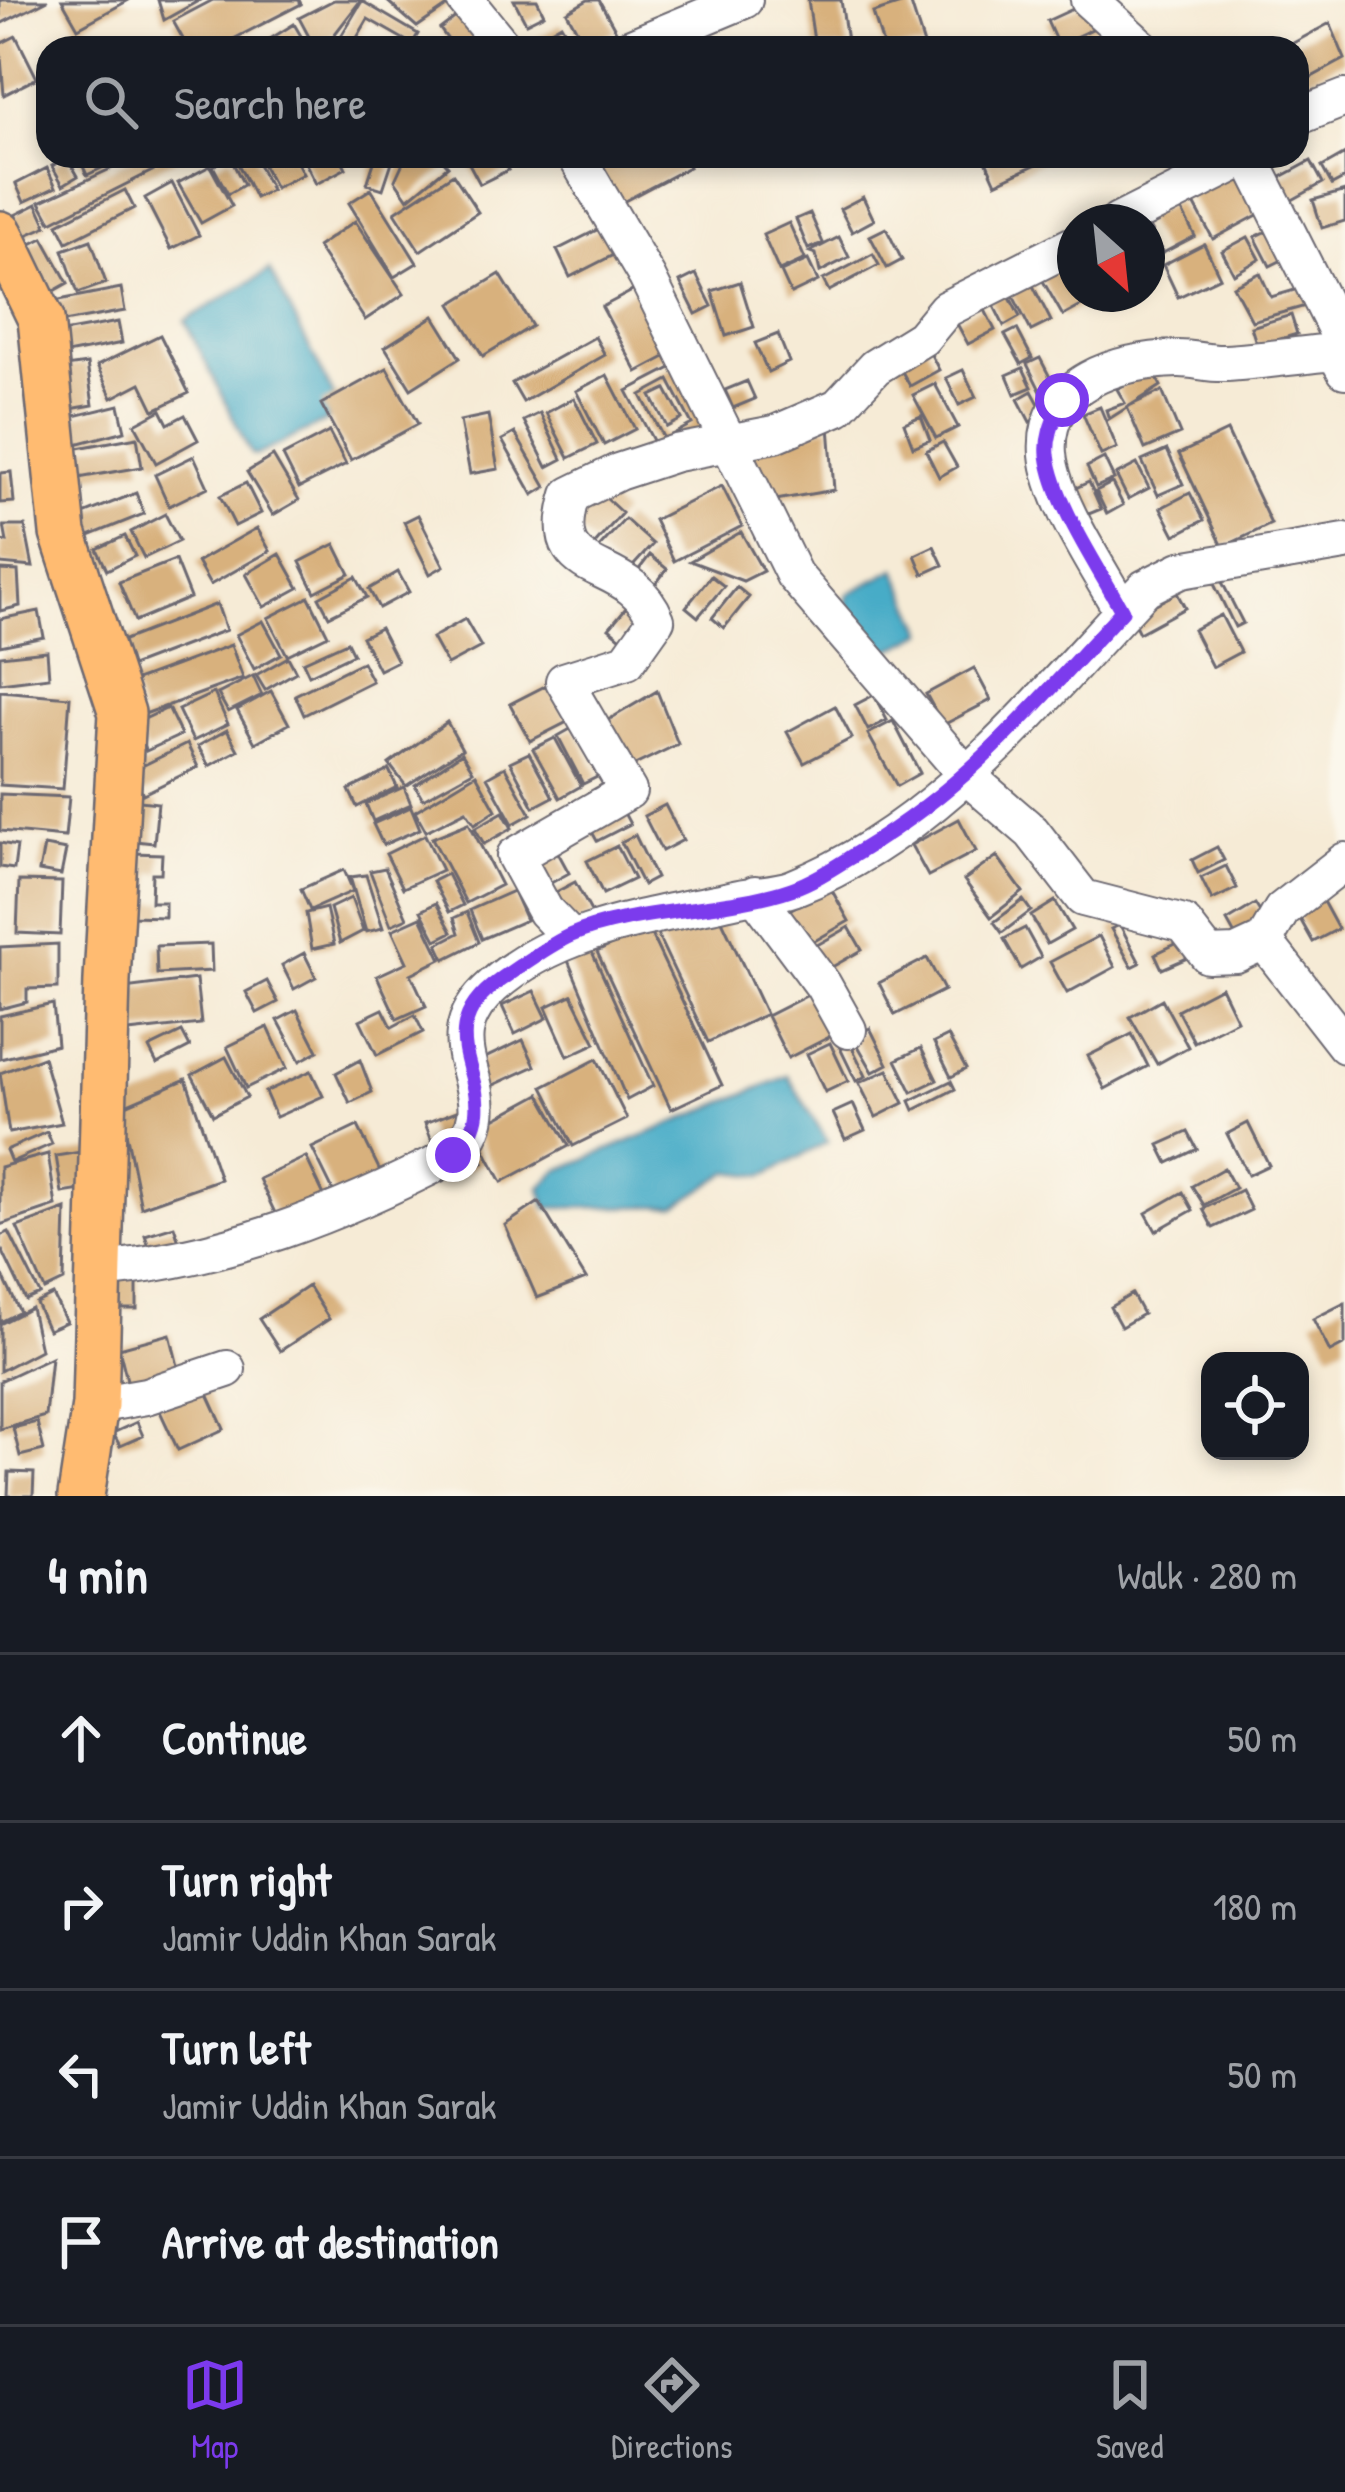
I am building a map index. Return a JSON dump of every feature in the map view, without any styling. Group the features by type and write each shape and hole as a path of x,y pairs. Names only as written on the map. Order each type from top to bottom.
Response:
{"main road":[{"path":"0,234 41,320 63,532 122,713 95,1405 81,1496"}],"street":[{"path":"465,0 494,36"},
{"path":"658,36 744,0"},
{"path":"1089,0 1129,36"},
{"path":"1309,112 1345,98"},
{"path":"583,168 646,277 794,575 968,777 1032,832 1083,898 1184,924 1208,955 1236,954 1264,941 1282,910 1345,862"},
{"path":"1154,204 1225,168"},
{"path":"1122,611 1075,525 1048,458 1049,433 1062,400 1090,376 1178,359 1340,361 1338,333 1255,168"},
{"path":"569,936 545,911 515,856 628,791 564,681 627,661 656,620 635,585 581,562 568,545 562,523 571,495 618,472 775,434 838,407 875,367 922,338 946,309 1057,253"},
{"path":"97,1270 158,1265 275,1235 453,1155 472,1137 481,1109 461,1045 474,1005 496,982 569,936 788,890 826,873 968,777 1144,588 1181,570 1345,542"},
{"path":"755,894 823,985 848,1030"},
{"path":"1264,941 1345,1045"},
{"path":"95,1405 146,1396 227,1369"}],"water":[{"path":"270,270 339,406 325,422 257,455 251,454 185,321"},
{"path":"896,569 925,632 880,656 846,604 848,594"},
{"path":"788,1076 828,1142 764,1176 729,1172 676,1206 547,1208 541,1188 557,1171"}],"building":[{"path":"0,0 48,0 0,24"},
{"path":"62,0 129,0 78,28"},
{"path":"158,0 200,0 164,20"},
{"path":"213,0 299,0 301,4 239,36 181,36 173,21"},
{"path":"334,0 361,0 333,36 309,36 299,18"},
{"path":"386,0 449,0 452,3 417,27"},
{"path":"514,0 537,0 544,14 526,23"},
{"path":"588,0 599,0 616,31 607,36 580,36 567,12"},
{"path":"808,0 841,0 846,36 813,36"},
{"path":"362,1 418,34 398,36 368,19 358,36 341,36"},
{"path":"910,1 921,36 880,36 873,13"},
{"path":"1086,3 1105,23 1077,36 1054,36 1047,21"},
{"path":"461,13 478,36 445,36 440,29"},
{"path":"1330,23 1345,59 1309,78 1306,36"},
{"path":"294,24 301,36 275,36"},
{"path":"561,24 568,36 540,36"},
{"path":"16,36 36,76 4,95 0,44"},
{"path":"1345,154 1345,178 1332,185 1322,167"},
{"path":"1309,162 1323,183 1285,204 1272,182 1298,168 1309,168"},
{"path":"47,168 56,187 24,202 16,184"},
{"path":"53,168 73,168 78,176 63,185"},
{"path":"112,168 158,168 51,222 40,202"},
{"path":"211,168 232,206 201,223 178,183"},
{"path":"214,168 236,168 244,185 228,194"},
{"path":"240,168 260,168 271,190 255,198"},
{"path":"264,168 300,168 303,174 275,188"},
{"path":"308,168 346,168 316,184"},
{"path":"372,168 390,168 383,189 367,184"},
{"path":"400,168 446,168 408,199 395,180"},
{"path":"471,168 508,170 480,184"},
{"path":"597,168 687,168 617,205"},
{"path":"989,168 1028,168 996,183"},
{"path":"1242,168 1265,211 1213,239 1189,194"},
{"path":"453,174 478,212 420,251 395,212"},
{"path":"172,183 199,235 171,249 145,198"},
{"path":"371,189 417,263 394,277 349,203"},
{"path":"125,190 134,208 67,242 58,224"},
{"path":"1345,191 1345,221 1322,228 1313,200"},
{"path":"863,197 874,220 852,232 840,209"},
{"path":"1177,201 1195,236 1165,252 1165,207"},
{"path":"37,204 47,226 20,238 11,217"},
{"path":"810,213 823,243 808,249 796,219"},
{"path":"355,221 404,294 365,320 317,247"},
{"path":"789,223 805,259 779,271 763,235"},
{"path":"1280,225 1294,254 1270,266 1255,237"},
{"path":"603,227 617,253 570,277 557,250"},
{"path":"886,228 902,260 887,268 870,236"},
{"path":"839,237 849,257 820,272 816,254 810,252"},
{"path":"1248,237 1260,259 1234,274 1222,251"},
{"path":"43,238 68,283 43,297 18,251"},
{"path":"91,240 106,283 78,293 63,250"},
{"path":"1204,244 1220,277 1178,297 1165,264"},
{"path":"873,254 879,265 829,291 823,280"},
{"path":"808,260 818,281 791,294 781,272"},
{"path":"1057,264 1057,306 1039,274"},
{"path":"1260,273 1271,297 1308,286 1313,304 1252,321 1233,286"},
{"path":"500,274 532,326 483,356 451,304"},
{"path":"696,274 712,306 696,314 680,282"},
{"path":"1027,274 1051,321 1031,331 1007,284"},
{"path":"740,282 754,327 726,336 712,291"},
{"path":"121,288 125,311 53,324 49,302"},
{"path":"636,289 671,354 637,372 602,307"},
{"path":"1007,292 1020,317 1004,326 991,300"},
{"path":"983,306 995,330 968,344 955,320"},
{"path":"1291,315 1297,334 1257,346 1251,327"},
{"path":"434,316 460,358 411,389 385,347"},
{"path":"118,322 122,343 62,355 58,333"},
{"path":"1017,329 1032,358 1021,364 1005,335"},
{"path":"778,334 789,362 768,372 755,343"},
{"path":"160,335 189,393 154,410 141,383 112,398 97,366"},
{"path":"595,337 605,355 523,402 512,383"},
{"path":"925,343 939,370 910,386 895,359"},
{"path":"1040,358 1054,385 1041,392 1027,364"},
{"path":"87,364 93,405 59,411 52,369"},
{"path":"677,365 713,434 660,454 627,391","holes":["669,380 692,424 664,439 641,395"]},
{"path":"387,368 418,424 351,460 321,404"},
{"path":"1023,368 1032,387 1015,394 1007,375"},
{"path":"1152,369 1161,386 1109,419 1106,410 1125,403 1117,389"},
{"path":"963,370 976,397 959,405 946,378"},
{"path":"607,375 635,429 604,445 576,391"},
{"path":"747,381 755,399 733,408 725,390"},
{"path":"935,384 958,427 936,438 913,395"},
{"path":"666,389 682,419 667,427 651,396"},
{"path":"1032,391 1045,415 1030,422 1018,399"},
{"path":"1162,391 1180,434 1145,449 1127,407"},
{"path":"574,398 597,444 569,458 546,413"},
{"path":"119,405 125,431 65,447 58,420"},
{"path":"1100,407 1117,448 1101,455 1083,414"},
{"path":"161,410 168,424 185,415 198,440 156,463 135,424"},
{"path":"540,413 562,459 547,467 524,421"},
{"path":"488,415 498,469 470,474 460,421"},
{"path":"921,416 930,440 913,447 904,423"},
{"path":"829,426 834,490 764,502 749,449"},
{"path":"1227,431 1271,524 1223,547 1179,454"},
{"path":"329,432 346,464 299,488 283,456"},
{"path":"515,433 546,487 533,495 502,440"},
{"path":"137,437 142,467 67,480 62,451"},
{"path":"943,442 957,467 939,477 926,451"},
{"path":"1167,450 1183,484 1158,495 1142,461"},
{"path":"194,456 208,487 169,506 155,475"},
{"path":"273,456 299,500 273,515 247,472"},
{"path":"1104,458 1114,479 1096,487 1087,467"},
{"path":"1137,464 1149,488 1128,499 1116,475"},
{"path":"11,472 14,502 0,503 0,473"},
{"path":"1089,482 1101,509 1079,518 1067,492"},
{"path":"246,483 261,513 235,526 220,496"},
{"path":"1112,483 1123,505 1107,514 1096,491"},
{"path":"722,486 742,526 674,561 654,520"},
{"path":"595,488 622,513 594,545 566,520"},
{"path":"136,493 144,514 84,538 76,517"},
{"path":"1190,493 1204,520 1175,535 1161,508"},
{"path":"165,514 179,541 144,558 131,532"},
{"path":"418,515 444,566 430,574 404,522"},
{"path":"625,519 653,544 624,576 596,551"},
{"path":"4,526 25,526 33,567 0,564 0,541 7,542"},
{"path":"257,528 270,551 210,585 197,562"},
{"path":"741,532 763,571 743,581 690,561"},
{"path":"125,536 135,556 107,570 97,549"},
{"path":"335,544 350,574 315,592 300,562"},
{"path":"934,546 943,565 923,574 915,555"},
{"path":"280,554 299,588 264,607 246,574"},
{"path":"650,555 667,569 652,589 634,576"},
{"path":"175,560 190,598 135,621 119,582"},
{"path":"0,570 18,571 20,606 0,611"},
{"path":"398,572 409,592 379,608 369,589"},
{"path":"711,576 724,586 698,617 686,607"},
{"path":"356,577 367,597 329,616 319,597"},
{"path":"1221,580 1243,623 1235,627 1214,584"},
{"path":"737,587 749,597 724,628 712,618"},
{"path":"1177,593 1185,608 1139,633 1131,617"},
{"path":"309,597 328,635 287,655 268,618"},
{"path":"635,597 647,607 621,638 609,628"},
{"path":"217,604 226,630 121,670 111,645"},
{"path":"39,611 44,637 0,646 0,619"},
{"path":"1221,615 1240,652 1212,667 1193,630"},
{"path":"465,619 481,647 447,665 432,638"},
{"path":"263,621 281,654 254,669 236,635"},
{"path":"380,628 397,661 379,670 362,637"},
{"path":"347,642 353,654 309,675 303,662"},
{"path":"231,645 243,678 142,715 131,682"},
{"path":"47,651 49,677 0,683 0,656"},
{"path":"288,657 296,672 265,690 256,675"},
{"path":"362,662 372,681 304,715 295,695"},
{"path":"974,668 991,700 943,725 926,694"},
{"path":"253,676 262,695 228,712 218,694"},
{"path":"549,684 569,721 530,741 510,704"},
{"path":"0,691 70,697 63,789 0,785"},
{"path":"271,691 289,724 255,743 237,710"},
{"path":"657,691 678,744 608,778 583,735"},
{"path":"214,693 228,724 193,741 178,710"},
{"path":"874,695 887,720 868,730 855,705"},
{"path":"835,706 852,738 804,763 787,732"},
{"path":"168,708 181,735 146,751 134,724"},
{"path":"893,721 920,773 897,786 868,734"},
{"path":"447,722 462,749 406,786 389,764"},
{"path":"574,727 599,776 583,784 558,736"},
{"path":"227,730 238,750 209,766 198,746"},
{"path":"555,738 581,786 560,798 533,749"},
{"path":"187,744 198,767 143,794 132,771"},
{"path":"462,753 473,771 423,799 415,785"},
{"path":"529,753 553,797 534,807 510,762"},
{"path":"505,767 531,814 513,824 487,777"},
{"path":"389,770 397,787 357,807 349,790"},
{"path":"476,774 496,810 475,824 466,811 426,831 415,811"},
{"path":"404,787 411,804 373,821 366,804"},
{"path":"0,794 69,797 65,837 0,831"},
{"path":"617,800 630,824 597,841 584,817"},
{"path":"140,801 158,803 154,843 135,841"},
{"path":"665,805 683,840 662,851 644,816"},
{"path":"411,807 420,829 383,845 373,824"},
{"path":"503,812 512,828 484,844 475,828"},
{"path":"959,819 976,851 928,876 911,845"},
{"path":"469,823 501,885 466,903 432,838"},
{"path":"425,835 442,870 403,888 386,854"},
{"path":"635,835 656,878 643,885 621,842"},
{"path":"550,838 569,873 533,893 514,857"},
{"path":"0,843 17,846 14,869 0,867"},
{"path":"44,846 66,850 61,875 39,871"},
{"path":"617,846 634,879 603,894 587,861"},
{"path":"1217,847 1224,860 1198,873 1192,860"},
{"path":"132,853 162,854 161,873 152,873 151,902 165,902 165,917 131,916"},
{"path":"997,856 1023,892 991,917 964,880"},
{"path":"1226,866 1237,888 1212,900 1201,878"},
{"path":"385,868 407,918 391,925 370,871"},
{"path":"344,870 353,891 310,910 301,889"},
{"path":"447,874 463,905 449,912 433,881"},
{"path":"366,875 383,928 366,932 350,877"},
{"path":"19,881 62,882 60,935 17,933"},
{"path":"575,882 593,915 564,930 547,897"},
{"path":"830,887 849,921 799,950 779,916"},
{"path":"513,891 526,920 482,939 470,910"},
{"path":"1320,896 1338,929 1313,942 1295,910"},
{"path":"351,898 363,931 340,943 330,908"},
{"path":"1023,900 1031,911 1002,933 994,922"},
{"path":"1055,901 1072,930 1047,944 1031,916"},
{"path":"436,903 452,932 436,940 421,911"},
{"path":"1255,904 1265,920 1236,937 1227,921"},
{"path":"326,908 334,944 312,949 306,913"},
{"path":"467,912 479,942 445,959 438,944 459,933 454,918"},
{"path":"720,916 766,1014 708,1042 654,928"},
{"path":"421,917 441,959 411,974 426,1006 397,1019 377,976 407,962 392,930"},
{"path":"1120,925 1140,963 1132,967 1111,929"},
{"path":"849,927 862,950 816,976 803,953"},
{"path":"648,928 722,1085 671,1109 597,952"},
{"path":"1025,928 1041,957 1021,969 1004,939"},
{"path":"1099,936 1115,967 1067,993 1050,962"},
{"path":"1184,940 1192,956 1162,969 1155,954"},
{"path":"588,943 653,1086 627,1100 564,951"},
{"path":"58,944 58,988 27,989 27,1002 0,1009 0,947"},
{"path":"211,944 212,971 157,974 156,946"},
{"path":"304,953 316,977 294,989 282,965"},
{"path":"927,958 944,990 895,1015 879,983"},
{"path":"196,979 201,1024 128,1032 124,988"},
{"path":"267,981 278,1002 257,1013 246,992"},
{"path":"1221,987 1237,1020 1194,1042 1177,1010"},
{"path":"822,988 843,1030 788,1058 767,1016"},
{"path":"534,991 547,1018 515,1034 502,1006"},
{"path":"572,995 596,1043 568,1056 546,1007"},
{"path":"1162,999 1188,1047 1157,1064 1130,1017"},
{"path":"53,1004 57,1045 0,1059 0,1016"},
{"path":"383,1009 392,1027 415,1015 423,1032 377,1055 360,1020"},
{"path":"297,1010 318,1051 300,1061 278,1020"},
{"path":"268,1027 287,1068 246,1088 227,1047"},
{"path":"870,1028 888,1064 873,1072 853,1037"},
{"path":"182,1032 190,1047 157,1064 149,1048"},
{"path":"1132,1034 1148,1066 1105,1089 1088,1056"},
{"path":"948,1036 966,1069 951,1077 934,1043"},
{"path":"848,1039 866,1076 856,1081 838,1044"},
{"path":"523,1040 535,1066 474,1094 462,1069"},
{"path":"830,1043 848,1081 825,1092 807,1054"},
{"path":"921,1048 937,1080 912,1092 896,1060"},
{"path":"43,1057 62,1123 9,1133 0,1073"},
{"path":"226,1057 247,1097 213,1115 192,1075"},
{"path":"597,1059 627,1119 573,1146 543,1087"},
{"path":"360,1060 372,1092 350,1103 336,1073"},
{"path":"888,1070 904,1103 876,1117 859,1083"},
{"path":"311,1071 323,1096 276,1117 265,1092"},
{"path":"186,1079 220,1179 141,1207 121,1107"},
{"path":"951,1081 955,1089 914,1110 910,1101"},
{"path":"540,1094 569,1146 502,1182 474,1130"},
{"path":"853,1104 865,1130 845,1139 833,1113"},
{"path":"462,1109 483,1163 446,1177 425,1123"},
{"path":"1248,1123 1269,1165 1248,1175 1227,1134"},
{"path":"358,1126 385,1181 339,1203 312,1148"},
{"path":"47,1132 52,1144 11,1162 6,1150"},
{"path":"1188,1132 1197,1149 1168,1163 1159,1145"},
{"path":"93,1150 99,1187 62,1193 56,1156"},
{"path":"48,1154 56,1206 0,1225 0,1167"},
{"path":"306,1157 329,1206 282,1228 259,1179"},
{"path":"1224,1168 1235,1188 1204,1205 1192,1186"},
{"path":"1241,1190 1251,1210 1213,1228 1203,1209"},
{"path":"1183,1192 1193,1210 1156,1231 1146,1213"},
{"path":"539,1202 586,1279 537,1298 505,1225"},
{"path":"66,1209 64,1281 45,1290 17,1227"},
{"path":"174,1226 180,1244 151,1253 145,1235"},
{"path":"9,1232 40,1294 26,1300 0,1246 0,1236"},
{"path":"0,1270 20,1312 0,1322"},
{"path":"113,1277 137,1277 137,1309 113,1309"},
{"path":"308,1286 329,1319 280,1351 259,1319"},
{"path":"1132,1294 1143,1314 1121,1327 1110,1307"},
{"path":"53,1295 66,1322 48,1330 36,1303"},
{"path":"1345,1303 1345,1344 1330,1352 1313,1319"},
{"path":"31,1308 40,1350 0,1371 0,1324"},
{"path":"170,1334 180,1374 129,1388 119,1348"},
{"path":"51,1357 45,1416 0,1429 0,1381"},
{"path":"203,1383 224,1429 178,1450 157,1405"},
{"path":"37,1422 44,1450 20,1456 13,1428"},
{"path":"137,1422 143,1436 120,1446 113,1433"},
{"path":"9,1472 34,1473 33,1496 8,1496"}],"route":[{"path":"453,1155 472,1137 481,1109 461,1045 474,1005 496,982 569,936 788,890 826,873 904,825 968,777 1122,611 1075,525 1048,458 1049,433 1062,400"}]}
